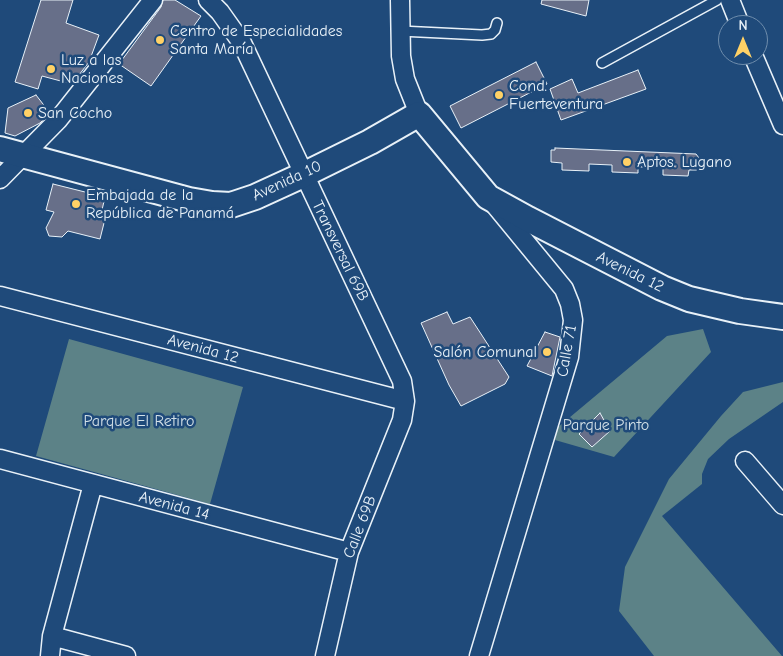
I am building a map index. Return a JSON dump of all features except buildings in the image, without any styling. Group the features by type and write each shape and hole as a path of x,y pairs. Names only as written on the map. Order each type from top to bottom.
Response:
{"street":[{"path":"0,179 58,120 153,0"},
{"name":"Transversal 69B","path":"208,0 242,43 303,175 402,380 406,401"},
{"name":"Calle 71","path":"400,0 400,31 405,79 419,114 564,289 570,304 573,320 569,357 479,656"},
{"path":"730,0 736,15"},
{"path":"757,65 783,126"},
{"name":"Avenida 10","path":"0,149 212,204 231,205 255,197 303,175 370,142 419,114"},
{"name":"Avenida 12","path":"488,197 662,288 689,299 740,312 783,317"},
{"name":"Avenida 12","path":"0,296 406,401"},
{"name":"Calle 69B","path":"325,656 349,552 402,420 406,401"},
{"name":"Avenida 14","path":"0,459 349,552"},
{"path":"745,461 783,505"},
{"path":"50,656 52,636 93,484"},
{"path":"52,636 126,656"}],"lane":[{"path":"602,63 717,0"},
{"path":"400,31 482,35 495,30 497,23"}],"green space":[{"name":"Parque Pinto","path":"703,329 711,352 614,457 555,440 557,428 667,336"},
{"name":"Parque El Retiro","path":"69,339 243,387 210,504 36,456"},
{"path":"783,382 783,402 729,439 708,459 702,474 702,484 662,516 782,656 654,656 619,611 625,567 669,479 721,416 743,392"}],"place":[{"name":"Centro de Especialidades Santa María","path":"160,40"},
{"name":"Luz a las Naciones","path":"51,69"},
{"name":"Cond. Fuerteventura","path":"499,95"},
{"name":"San Cocho","path":"28,113"},
{"name":"Aptos. Lugano","path":"627,162"},
{"name":"Embajada de la República de Panamá","path":"76,204"},
{"name":"Salón Comunal","path":"547,352"}]}
